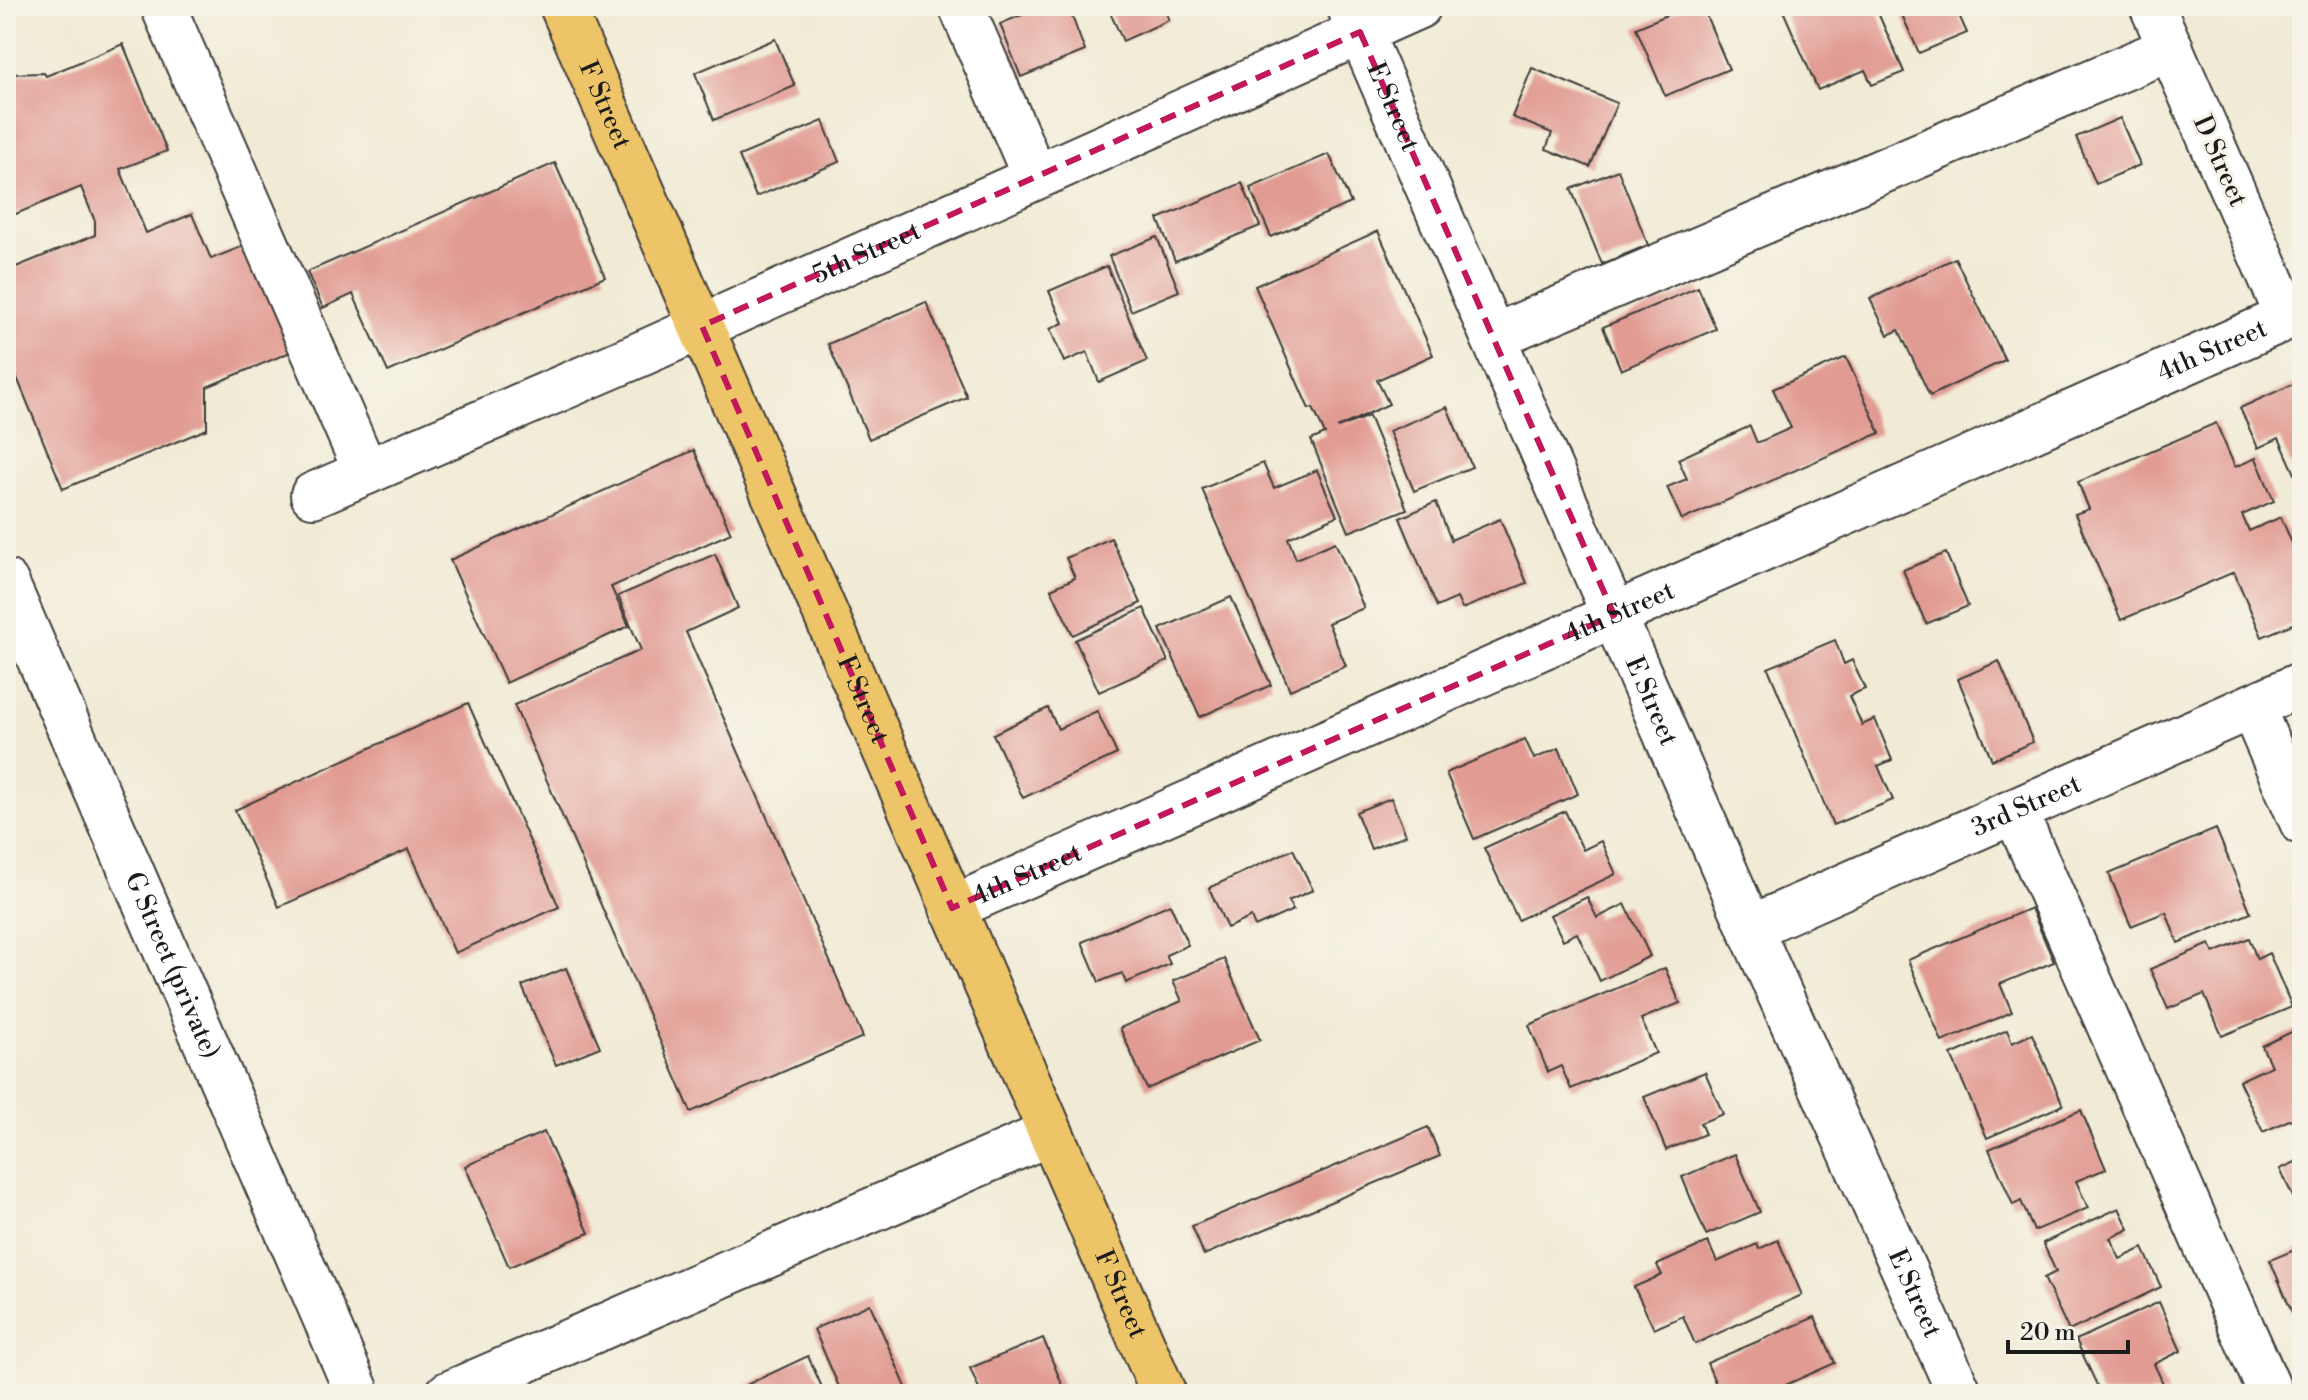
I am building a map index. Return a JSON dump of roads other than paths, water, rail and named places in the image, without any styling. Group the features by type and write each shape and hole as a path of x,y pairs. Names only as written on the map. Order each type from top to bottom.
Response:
{"main road":[{"name":"F Street","path":"562,6 1164,1394"}],"street":[{"path":"163,6 366,472"},
{"path":"961,6 1035,177"},
{"name":"5th Street","path":"313,495 1035,177 1354,19 1419,6"},
{"name":"D Street","path":"2152,6 2288,317"},
{"name":"E Street","path":"1354,19 1750,928 1960,1394"},
{"path":"1493,337 2171,48"},
{"name":"4th Street","path":"952,908 2288,317"},
{"name":"G Street (private)","path":"6,582 358,1394"},
{"name":"3rd Street","path":"1750,928 2302,684"},
{"path":"2252,707 2302,822"},
{"path":"2015,811 2271,1394"},
{"path":"448,1394 1050,1133"}]}
